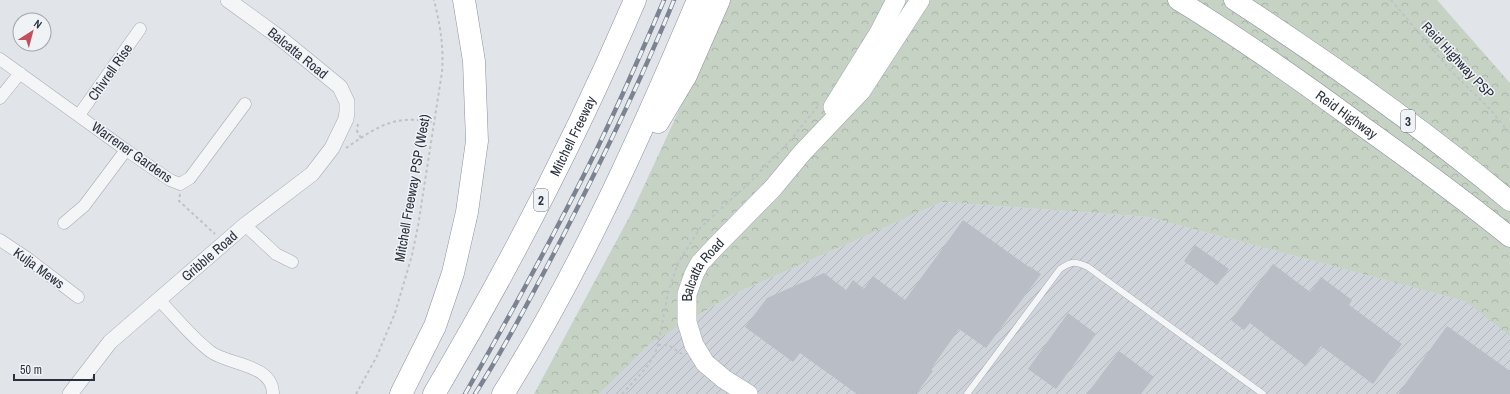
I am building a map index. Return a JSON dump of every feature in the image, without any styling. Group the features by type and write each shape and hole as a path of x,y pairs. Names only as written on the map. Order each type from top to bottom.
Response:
{"highway":[{"path":"401,394 434,326 453,273 467,212 477,142 474,61 464,0"},
{"name":"Mitchell Freeway","path":"434,394 480,316 554,176 597,86 635,0"},
{"path":"504,394 562,292 601,217 648,116 698,0"},
{"path":"601,217 686,75 719,0"},
{"name":"Reid Highway","path":"1178,0 1236,37 1316,92 1476,209 1510,237"},
{"name":"3","path":"1234,0 1304,46 1425,134 1510,201"}],"main road":[{"name":"Balcatta Road","path":"802,154 849,83 879,33 896,0"},
{"name":"Balcatta Road","path":"748,394 724,379 705,363 694,345 687,322 687,294 694,274 700,263 773,188 860,91 920,0"}],"street":[{"name":"Balcatta Road","path":"228,0 278,37 340,87 347,102 346,119"},
{"name":"Chivrell Rise","path":"79,115 140,29"},
{"name":"Warrener Gardens","path":"0,59 126,150 170,180 180,184 190,178 245,104"},
{"path":"0,98 20,73"},
{"name":"Gribble Road","path":"76,392 110,342 245,225 312,174 332,148 346,119"},
{"path":"64,222 84,206 126,150"},
{"path":"245,225 276,254 292,262"},
{"name":"Kulja Mews","path":"0,240 78,296"},
{"path":"159,300 211,352 220,358 253,368 267,378 272,386 273,394"}],"lane":[{"path":"967,394 1060,269 1069,263 1078,262 1088,267 1263,394"}],"path":[{"name":"Mitchell Freeway PSP (West)","path":"356,394 379,351 400,298 418,226 442,72 443,53 440,27 434,0"},
{"name":"Reid Highway PSP","path":"1391,0 1451,71 1490,109 1510,134"},
{"path":"332,148 339,153 366,134 381,126 396,121 412,120 434,122"},
{"path":"180,184 179,201 224,243"},
{"path":"658,345 668,345 684,356"}],"shaded area":[{"path":"942,202 1149,217 1466,301 1510,336 1510,394 599,394 651,343 732,295"}],"green space":[{"path":"730,0 1437,0 1510,83 1510,336 1465,301 1149,217 942,202 732,295 651,343 599,394 534,394 632,212"}],"building":[{"path":"963,220 1041,274 986,348 959,329 931,369 933,371 916,394 857,394 800,353 793,362 745,327 767,298 824,273 846,290 853,280 864,289 873,276 905,300"},
{"path":"1195,245 1229,269 1217,285 1184,261"},
{"path":"1273,264 1310,292 1321,277 1352,300 1349,305 1402,344 1373,384 1321,346 1306,366 1250,323 1244,330 1231,320"},
{"path":"1068,313 1096,334 1056,389 1028,369"},
{"path":"1447,326 1510,371 1510,394 1398,394"},
{"path":"1119,351 1154,377 1141,394 1087,394"}],"railway":[{"path":"465,394 528,281 589,165 628,83 664,0"},
{"path":"475,394 520,317 577,209 635,90 674,0"}]}
